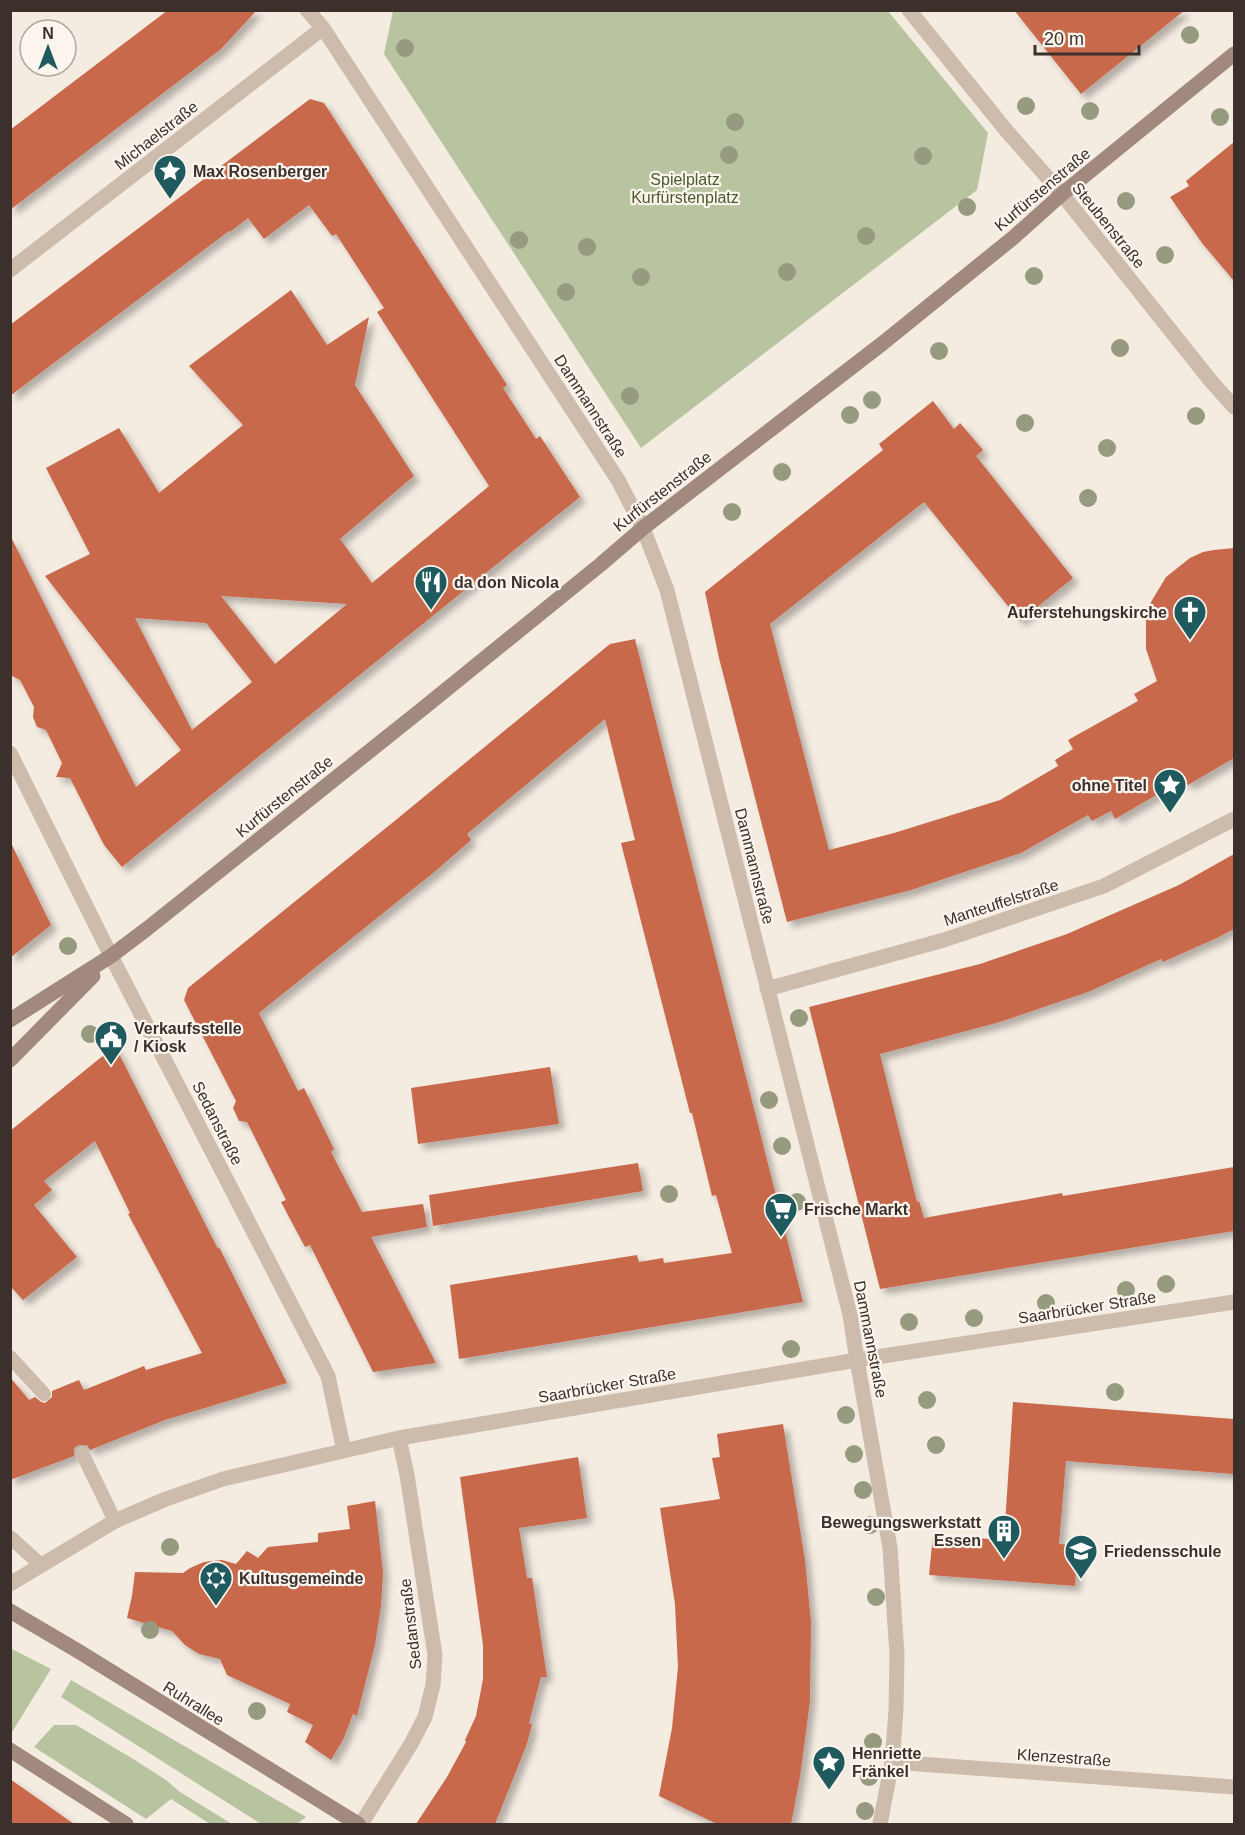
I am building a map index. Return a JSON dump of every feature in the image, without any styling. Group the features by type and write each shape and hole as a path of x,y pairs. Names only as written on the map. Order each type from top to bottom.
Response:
{"main road":[{"name":"Kurfürstenstraße","path":"10,1020 111,956 426,706 643,528 883,343 1234,54"},
{"name":"Kurfürstenstraße","path":"10,1060 111,956"},
{"name":"Ruhrallee","path":"10,1611 359,1824"},
{"path":"10,1750 126,1824"}],"street":[{"name":"Dammannstraße","path":"307,10 323,28 618,480 643,528 667,590 850,1315 891,1548 897,1655 896,1710 892,1762 880,1824"},
{"name":"Steubenstraße","path":"909,10 1005,129 1062,194 1234,407"},
{"name":"Michaelstraße","path":"10,270 323,28"},
{"name":"Sedanstraße","path":"10,753 111,956 328,1376 344,1451"},
{"name":"Manteuffelstraße","path":"767,989 944,940 1104,886 1234,819"},
{"name":"Saarbrücker Straße","path":"10,1584 116,1521 165,1499 223,1479 399,1438 857,1360 1234,1302"},
{"name":"Sedanstraße","path":"359,1824 411,1744 425,1717 433,1685 435,1655 399,1438"},
{"name":"Klenzestraße","path":"892,1762 1234,1787"}],"lane":[{"path":"10,1357 44,1394"},
{"path":"82,1453 116,1521"},
{"path":"10,1537 41,1565"}],"green space":[{"name":"Spielplatz Kurfürstenplatz","path":"393,11 888,11 988,133 977,190 641,448 384,54"},
{"path":"10,1648 51,1669 12,1732 10,1731"},
{"path":"71,1680 306,1817 297,1824 261,1824 61,1697"},
{"path":"54,1725 76,1725 130,1757 166,1780 180,1792 232,1824 210,1824 171,1799 146,1819 34,1747"}],"building":[{"path":"168,10 257,10 221,49 10,210 10,130"},
{"path":"1014,10 1185,10 1081,94"},
{"path":"310,99 324,103 507,385 503,388 536,439 540,436 580,497 122,867 104,845 70,778 56,777 62,763 46,730 37,727 33,717 34,707 20,680 10,675 10,535 136,787 181,750 45,576 90,554 46,468 119,428 159,493 243,425 189,366 291,290 327,345 369,317 355,385 414,476 340,539 372,583 489,486 377,312 384,308 336,234 332,236 309,205 264,239 248,218 10,396 10,325","holes":["221,596 253,598 347,604 275,664","135,618 206,623 252,682 192,730"]},
{"path":"1234,142 1234,281 1202,243 1170,197 1189,186 1186,181"},
{"path":"933,401 954,429 960,423 983,450 976,456 1073,578 1020,621 924,502 770,624 829,850 894,833 1000,800 1058,766 1055,760 1073,749 1068,740 1138,701 1134,694 1157,681 1146,649 1146,619 1151,602 1166,577 1190,558 1203,552 1234,548 1234,758 1188,785 1184,779 1115,819 1111,811 1092,821 1088,815 1021,853 911,890 787,922 719,658 705,592 883,450 879,444"},
{"path":"635,639 803,1302 459,1359 450,1285 637,1255 639,1262 663,1258 664,1263 732,1253 716,1195 712,1196 621,843 635,840 605,719 467,834 471,840 438,869 259,1013 298,1091 304,1088 334,1149 331,1152 362,1212 423,1204 427,1227 371,1237 436,1363 373,1372 310,1245 305,1247 281,1202 286,1200 247,1122 239,1121 233,1108 236,1101 184,1000 188,988 610,644"},
{"path":"10,841 51,925 10,958"},
{"path":"1234,854 1234,929 1163,962 1161,959 1088,992 1000,1022 880,1054 917,1202 919,1201 924,1218 1062,1193 1063,1196 1234,1167 1234,1231 880,1289 809,1007 980,964 1067,934 1179,885"},
{"path":"115,1046 287,1383 165,1420 90,1450 87,1445 79,1445 74,1448 74,1456 10,1480 10,1377 29,1400 35,1397 45,1403 52,1397 52,1391 79,1380 84,1390 144,1366 146,1370 202,1353 128,1214 130,1213 95,1141 44,1181 52,1190 34,1205 77,1257 23,1300 10,1286 10,1131"},
{"path":"550,1067 559,1124 418,1144 411,1088"},
{"path":"638,1163 643,1191 433,1226 429,1195"},
{"path":"1013,1402 1234,1419 1234,1474 1066,1461 1059,1544 1078,1545 1075,1586 929,1575 933,1535 1004,1540"},
{"path":"783,1424 805,1560 811,1622 810,1701 800,1777 791,1824 717,1824 659,1796 672,1728 678,1667 675,1604 660,1508 720,1499 712,1458 720,1457 717,1434"},
{"path":"578,1457 587,1518 519,1528 527,1578 532,1578 547,1677 541,1677 529,1723 532,1724 527,1744 495,1824 416,1824 447,1777 466,1742 476,1716 483,1679 483,1645 460,1477"},
{"path":"375,1501 383,1572 375,1645 357,1716 353,1714 344,1738 331,1760 305,1742 313,1725 287,1712 290,1704 227,1675 220,1659 199,1654 185,1645 172,1631 127,1618 135,1572 183,1573 204,1562 222,1560 236,1564 247,1551 258,1558 268,1547 318,1542 318,1533 350,1529 347,1506"},
{"path":"10,1779 74,1824 10,1824"}],"place":[{"name":"Max Rosenberger","path":"170,200"},
{"name":"da don Nicola","path":"431,611"},
{"name":"Auferstehungskirche","path":"1190,641"},
{"name":"ohne Titel","path":"1170,814"},
{"name":"Verkaufsstelle / Kiosk","path":"111,1066"},
{"name":"Frische Markt","path":"781,1238"},
{"name":"Bewegungswerkstatt Essen","path":"1004,1560"},
{"name":"Friedensschule","path":"1081,1580"},
{"name":"Kultusgemeinde","path":"216,1607"},
{"name":"Henriette Fränkel","path":"829,1791"}]}
